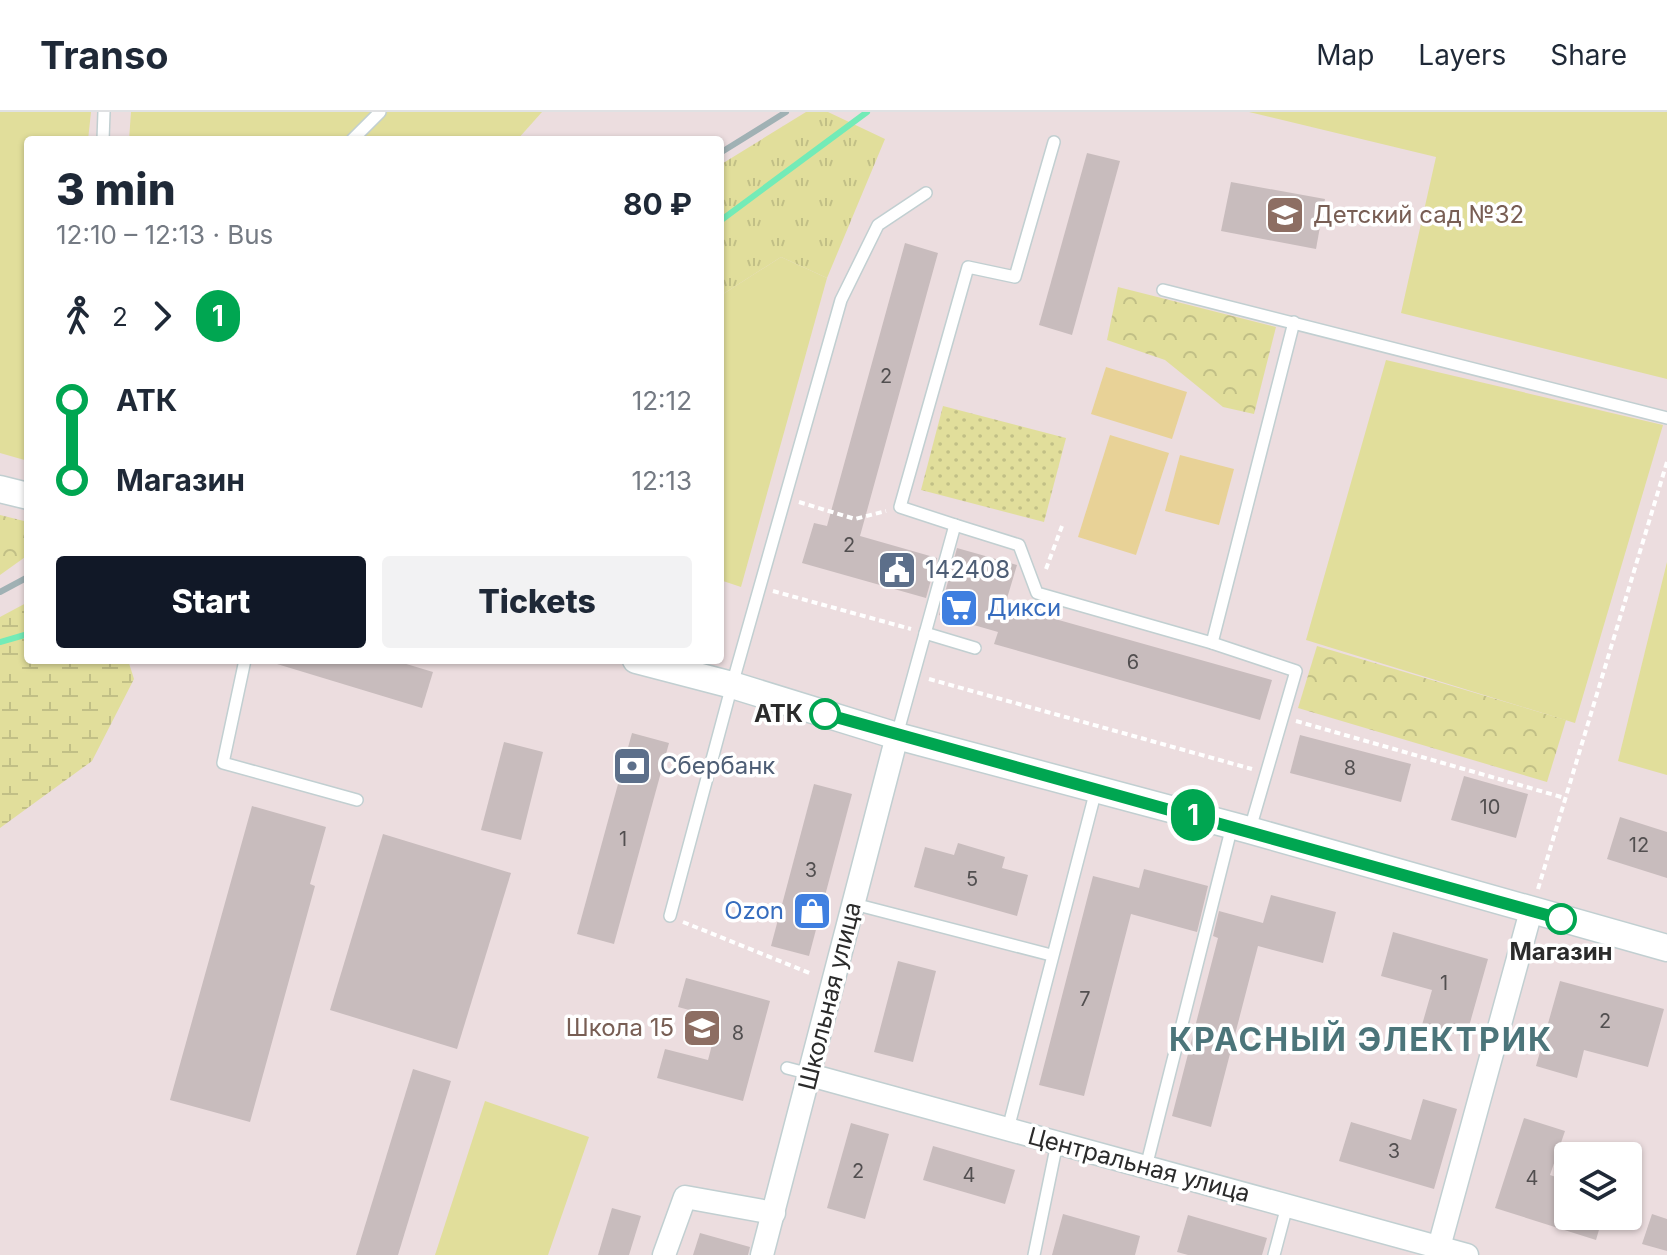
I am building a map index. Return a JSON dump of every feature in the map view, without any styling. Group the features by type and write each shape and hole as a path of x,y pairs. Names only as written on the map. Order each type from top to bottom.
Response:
{"street":[{"path":"0,489 24,495"},
{"path":"651,664 732,685 897,736 1241,828 1667,948"},
{"name":"Школьная улица","path":"762,1255 897,736"},
{"path":"1439,1247 1531,911"},
{"name":"Центральная улица","path":"810,1075 1467,1255"},
{"path":"664,1255 685,1197 774,1213"}],"lane":[{"path":"103,136 104,112"},
{"path":"356,136 380,112"},
{"path":"1054,142 1015,277 968,267 900,507 1019,545 1037,593 1212,643 1296,671 1266,773 1241,828 1146,1167"},
{"path":"670,916 841,300 878,225 926,193"},
{"path":"1163,290 1667,418"},
{"path":"1212,643 1294,322"},
{"path":"897,736 955,525"},
{"path":"925,633 975,648"},
{"path":"244,664 223,763 357,800"},
{"path":"1008,1129 1096,789"},
{"path":"854,904 1051,955"},
{"path":"787,1068 810,1075"},
{"path":"1034,1255 1057,1143"},
{"path":"1274,1255 1287,1206"}],"path":[{"path":"1531,911 1667,462"},
{"path":"785,498 855,519 900,507"},
{"path":"1037,593 1062,526"},
{"path":"759,588 925,633"},
{"path":"914,675 1266,773"},
{"path":"1282,717 1565,798"},
{"path":"670,916 834,982"}],"green space":[{"path":"0,112 91,112 88,136 24,136 24,460 0,453"},
{"path":"131,112 542,112 521,136 129,136"},
{"path":"806,112 828,112 885,139 827,278 781,257 724,293 724,163"},
{"path":"1249,112 1667,112 1667,379 1401,313 1436,157"},
{"path":"781,257 827,278 741,587 724,581 724,293"},
{"path":"1118,287 1276,327 1254,414 1223,407 1165,360 1107,340"},
{"path":"1386,360 1663,425 1575,723 1306,640"},
{"path":"943,406 1066,438 1044,522 921,490"},
{"path":"0,515 24,521 24,558 0,575"},
{"path":"1667,562 1667,775 1618,761"},
{"path":"24,604 24,664 129,664 134,679 92,761 0,828 0,617"},
{"path":"1317,646 1566,720 1547,782 1298,708"},
{"path":"485,1101 589,1137 548,1255 435,1255"}],"shaded area":[{"path":"1106,367 1187,392 1172,439 1091,414"},
{"path":"1110,435 1169,453 1136,555 1078,537"},
{"path":"1180,455 1234,469 1219,525 1165,511"}],"building":[{"path":"1087,153 1120,161 1072,335 1039,325"},
{"path":"1231,182 1325,199 1316,249 1221,231"},
{"path":"905,243 938,253 860,536 937,558 926,598 802,563 814,523 827,526"},
{"path":"957,548 1017,565 1005,605 1272,680 1260,720 994,644 998,632 939,615"},
{"path":"277,664 406,664 433,672 422,708"},
{"path":"632,733 669,743 614,944 577,934"},
{"path":"1300,735 1411,764 1401,802 1290,773"},
{"path":"504,742 543,752 521,840 481,830"},
{"path":"1464,776 1528,794 1516,838 1451,820"},
{"path":"814,784 852,794 809,956 771,946"},
{"path":"252,806 326,827 310,884 315,886 250,1122 170,1100"},
{"path":"1620,817 1667,832 1667,878 1607,859"},
{"path":"383,834 511,873 457,1049 330,1010"},
{"path":"958,843 1005,857 1002,868 1028,875 1017,916 914,887 925,847 954,855"},
{"path":"1144,869 1208,886 1197,932 1131,914 1084,1096 1039,1085 1093,876 1139,888"},
{"path":"1271,895 1336,912 1323,963 1258,946 1211,1127 1172,1116 1218,938 1213,936 1219,911 1263,923"},
{"path":"1393,932 1488,959 1466,1037 1422,1025 1432,990 1381,976"},
{"path":"898,961 936,971 913,1062 874,1052"},
{"path":"686,978 770,1001 743,1101 657,1078 665,1049 708,1060 719,1018 678,1007"},
{"path":"1560,981 1664,1009 1648,1067 1584,1050 1577,1078 1536,1066"},
{"path":"413,1069 451,1081 398,1255 356,1255"},
{"path":"1423,1099 1457,1109 1434,1189 1339,1161 1351,1122 1411,1140"},
{"path":"1524,1118 1565,1131 1561,1142 1554,1142 1554,1163 1550,1175 1554,1176 1554,1227 1495,1208"},
{"path":"851,1123 889,1134 865,1219 827,1208"},
{"path":"933,1146 1015,1170 1005,1204 923,1180"},
{"path":"612,1208 641,1216 629,1255 598,1255"},
{"path":"1063,1214 1140,1236 1135,1255 1052,1255"},
{"path":"1652,1214 1667,1219 1667,1251 1642,1244"},
{"path":"1188,1215 1267,1238 1262,1255 1188,1255 1177,1252"},
{"path":"1564,1230 1599,1230 1596,1240"},
{"path":"700,1233 750,1247 748,1255 693,1255"}],"waterway":[{"path":"724,218 867,112"},
{"path":"0,642 24,635"}],"railway":[{"path":"724,151 786,112"},
{"path":"0,592 24,579"}],"bus line":[{"name":"1","path":"825,714 1561,919"}],"place":[{"name":"Детский сад №32","path":"1285,215"},
{"name":"142408","path":"897,570"},
{"name":"Дикси","path":"959,608"},
{"name":"АТК","path":"825,714"},
{"name":"Сбербанк","path":"632,766"},
{"name":"Ozon","path":"812,911"},
{"name":"Магазин","path":"1561,919"},
{"name":"Школа 15","path":"702,1028"}],"district":[{"name":"КРАСНЫЙ ЭЛЕКТРИК","path":"1361,1040"}]}
